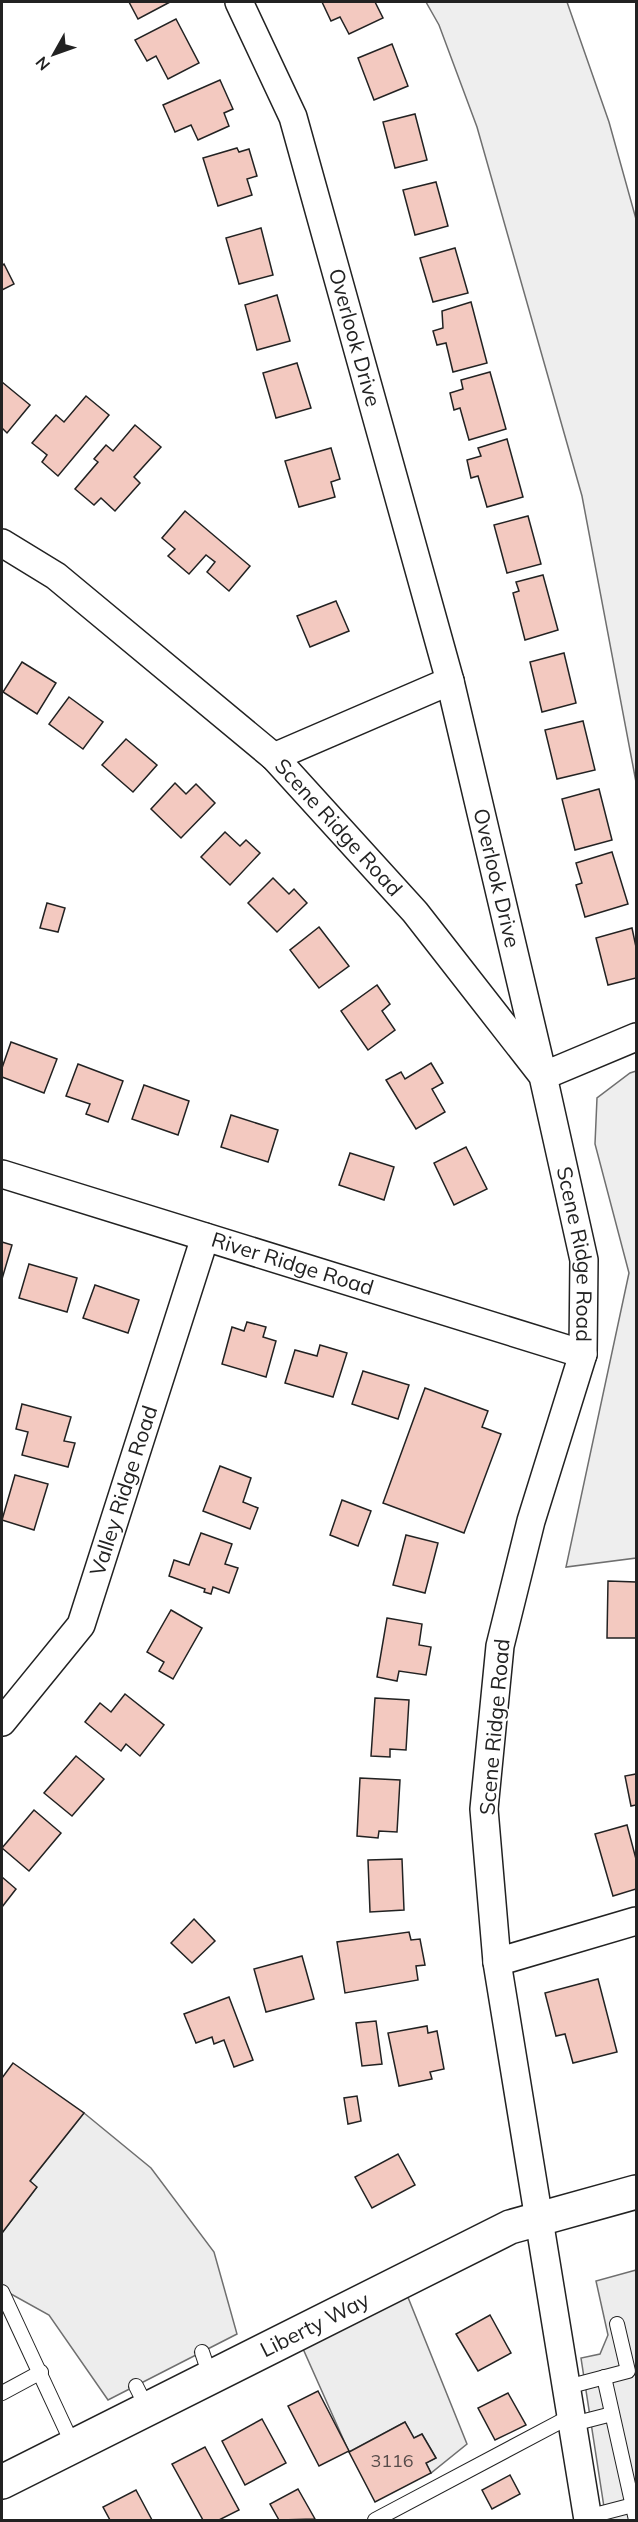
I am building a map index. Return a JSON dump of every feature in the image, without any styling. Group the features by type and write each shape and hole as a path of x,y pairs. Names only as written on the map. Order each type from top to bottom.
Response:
{"street":[{"name":"Overlook Drive","path":"239,2 293,117 450,681 543,1076"},
{"name":"Scene Ridge Road","path":"2,543 56,576 274,757 415,912 543,1076 584,1260 583,1354 531,1521 500,1646 484,1809 497,1962 587,2519"},
{"path":"274,757 450,681"},
{"path":"543,1076 636,1037"},
{"name":"River Ridge Road","path":"2,1174 583,1354"},
{"name":"Valley Ridge Road","path":"2,1722 81,1625 205,1237"},
{"path":"497,1962 636,1922"},
{"name":"Liberty Way","path":"2,2482 73,2445 142,2397 206,2364 510,2227 636,2192"}],"lane":[{"path":"2,2292 73,2445"},
{"path":"567,2386 628,2371 617,2324"},
{"path":"2,2393 40,2372"},
{"path":"604,2377 636,2520"},
{"path":"375,2520 572,2420 612,2414"},
{"path":"587,2519 633,2505"}],"shaded area":[{"path":"426,2 567,2 609,122 636,219 636,782 582,496 477,127 439,25"},
{"path":"636,1071 636,1558 566,1567 629,1273 595,1144 597,1098"},
{"path":"84,2113 151,2168 214,2252 237,2334 108,2400 49,2315 2,2289 2,2233 36,2188 30,2181"},
{"path":"636,2270 636,2520 606,2520 581,2358 600,2354 608,2335 596,2281"},
{"path":"401,2280 467,2444 431,2473 426,2463 436,2458 422,2434 414,2438 405,2422 349,2452 296,2333"}],"building":[{"path":"129,2 170,2 138,19"},
{"path":"322,2 375,2 383,18 349,34 340,17 331,21"},
{"path":"176,19 199,63 168,79 156,56 147,61 135,40"},
{"path":"392,44 408,86 374,100 358,58"},
{"path":"220,80 233,109 224,113 229,126 198,140 191,125 175,132 163,105"},
{"path":"415,114 427,160 395,168 383,122"},
{"path":"237,148 239,152 249,149 257,176 247,179 252,195 218,206 203,158"},
{"path":"436,182 448,226 415,235 403,190"},
{"path":"261,228 273,275 239,284 226,238"},
{"path":"455,248 468,293 433,302 420,258"},
{"path":"4,264 14,284 2,290 2,266"},
{"path":"277,295 290,341 257,350 245,305"},
{"path":"471,302 487,363 453,372 446,343 437,345 433,331 443,328 442,311"},
{"path":"297,363 311,408 276,418 263,373"},
{"path":"490,372 506,429 469,440 460,408 454,410 450,393 463,389 461,380"},
{"path":"2,382 30,405 7,433 2,428"},
{"path":"86,396 109,415 58,476 42,462 47,455 32,443 56,415 64,422"},
{"path":"135,425 161,447 134,477 140,483 115,511 101,498 94,505 75,489 98,462 94,459 106,445 113,451"},
{"path":"507,439 523,497 487,507 478,476 471,478 467,460 481,456 478,448"},
{"path":"331,448 340,479 331,482 335,497 299,507 285,461"},
{"path":"185,511 250,566 229,591 207,572 215,562 206,555 189,574 168,556 175,549 162,538"},
{"path":"528,516 541,564 507,573 494,525"},
{"path":"543,575 558,630 525,640 513,593 519,591 516,582"},
{"path":"336,601 349,631 310,647 297,616"},
{"path":"564,653 576,703 542,712 530,662"},
{"path":"22,662 56,683 37,714 3,692"},
{"path":"69,697 103,722 83,749 49,724"},
{"path":"583,721 595,770 557,779 545,730"},
{"path":"126,739 157,765 133,792 102,765"},
{"path":"175,783 186,794 196,784 215,803 181,838 151,809"},
{"path":"599,789 612,840 575,850 562,799"},
{"path":"225,832 240,846 246,840 260,853 230,885 201,857"},
{"path":"612,852 628,904 585,917 576,885 582,883 576,863"},
{"path":"273,878 289,894 294,889 307,903 277,932 248,903"},
{"path":"47,903 65,908 58,932 40,928"},
{"path":"319,927 349,966 319,988 290,950"},
{"path":"632,928 636,947 636,978 608,985 596,938"},
{"path":"377,985 390,1004 382,1011 395,1030 368,1050 341,1011"},
{"path":"11,1042 57,1059 44,1093 2,1077 2,1068"},
{"path":"431,1063 443,1083 432,1089 445,1112 416,1129 386,1080 401,1072 405,1079"},
{"path":"78,1064 123,1081 108,1122 86,1114 90,1104 66,1096"},
{"path":"144,1085 189,1101 178,1135 132,1119"},
{"path":"231,1115 278,1130 268,1162 221,1147"},
{"path":"466,1147 487,1189 454,1205 434,1163"},
{"path":"350,1153 394,1167 384,1200 339,1185"},
{"path":"2,1242 12,1245 2,1279"},
{"path":"29,1264 77,1278 67,1312 19,1298"},
{"path":"95,1285 139,1300 128,1333 83,1318"},
{"path":"247,1322 266,1327 263,1337 276,1341 266,1377 222,1364 232,1327 244,1331"},
{"path":"320,1345 347,1353 333,1397 285,1383 295,1350 317,1356"},
{"path":"363,1371 409,1385 398,1419 352,1404"},
{"path":"425,1388 488,1411 482,1427 501,1434 464,1533 383,1503"},
{"path":"22,1404 71,1417 64,1441 75,1443 68,1467 22,1455 28,1432 16,1429"},
{"path":"220,1466 251,1478 243,1502 258,1508 250,1529 203,1511"},
{"path":"15,1475 48,1484 34,1530 2,1520"},
{"path":"342,1500 371,1511 358,1546 330,1535"},
{"path":"201,1533 232,1544 225,1564 238,1568 229,1593 213,1587 211,1594 204,1592 205,1589 169,1576 174,1560 189,1565"},
{"path":"406,1535 438,1543 425,1593 393,1585"},
{"path":"608,1581 636,1582 636,1638 607,1638"},
{"path":"171,1610 202,1628 173,1679 159,1671 164,1662 147,1652"},
{"path":"387,1618 422,1624 419,1645 431,1647 426,1675 399,1671 397,1681 377,1677"},
{"path":"125,1694 164,1725 140,1756 126,1744 121,1751 85,1722 100,1703 111,1712"},
{"path":"375,1698 409,1700 406,1750 390,1749 390,1757 371,1756"},
{"path":"76,1756 104,1779 72,1816 44,1793"},
{"path":"636,1774 636,1805 631,1806 625,1776"},
{"path":"360,1778 400,1780 397,1832 379,1831 378,1838 357,1836"},
{"path":"34,1810 61,1833 29,1871 2,1848"},
{"path":"627,1825 636,1859 636,1889 613,1896 595,1834"},
{"path":"402,1859 404,1910 370,1912 368,1860"},
{"path":"2,1877 16,1889 2,1907"},
{"path":"194,1919 215,1941 192,1963 171,1943"},
{"path":"409,1932 411,1940 420,1939 425,1965 416,1966 418,1980 345,1993 337,1942"},
{"path":"302,1956 314,1999 266,2012 254,1969"},
{"path":"598,1979 617,2052 573,2063 565,2034 556,2036 545,1993"},
{"path":"229,1997 253,2060 234,2067 224,2040 214,2044 212,2037 196,2043 184,2014"},
{"path":"376,2021 382,2064 362,2066 356,2023"},
{"path":"427,2026 428,2033 437,2031 444,2069 430,2072 432,2079 399,2086 388,2033"},
{"path":"13,2063 84,2113 30,2181 37,2187 2,2233 2,2078"},
{"path":"357,2096 361,2121 348,2124 344,2098"},
{"path":"398,2154 415,2185 372,2208 355,2177"},
{"path":"490,2315 511,2353 478,2371 456,2334"},
{"path":"318,2391 349,2451 319,2466 288,2406"},
{"path":"508,2393 526,2425 495,2440 478,2408"},
{"path":"262,2419 286,2463 245,2485 222,2441"},
{"path":"405,2422 414,2438 422,2434 436,2458 426,2463 431,2473 375,2502 349,2452"},
{"path":"205,2447 239,2510 219,2520 203,2520 172,2464"},
{"path":"510,2475 520,2494 492,2509 482,2490"},
{"path":"298,2489 315,2519 279,2520 270,2504"},
{"path":"136,2490 152,2520 110,2520 103,2507"}]}
